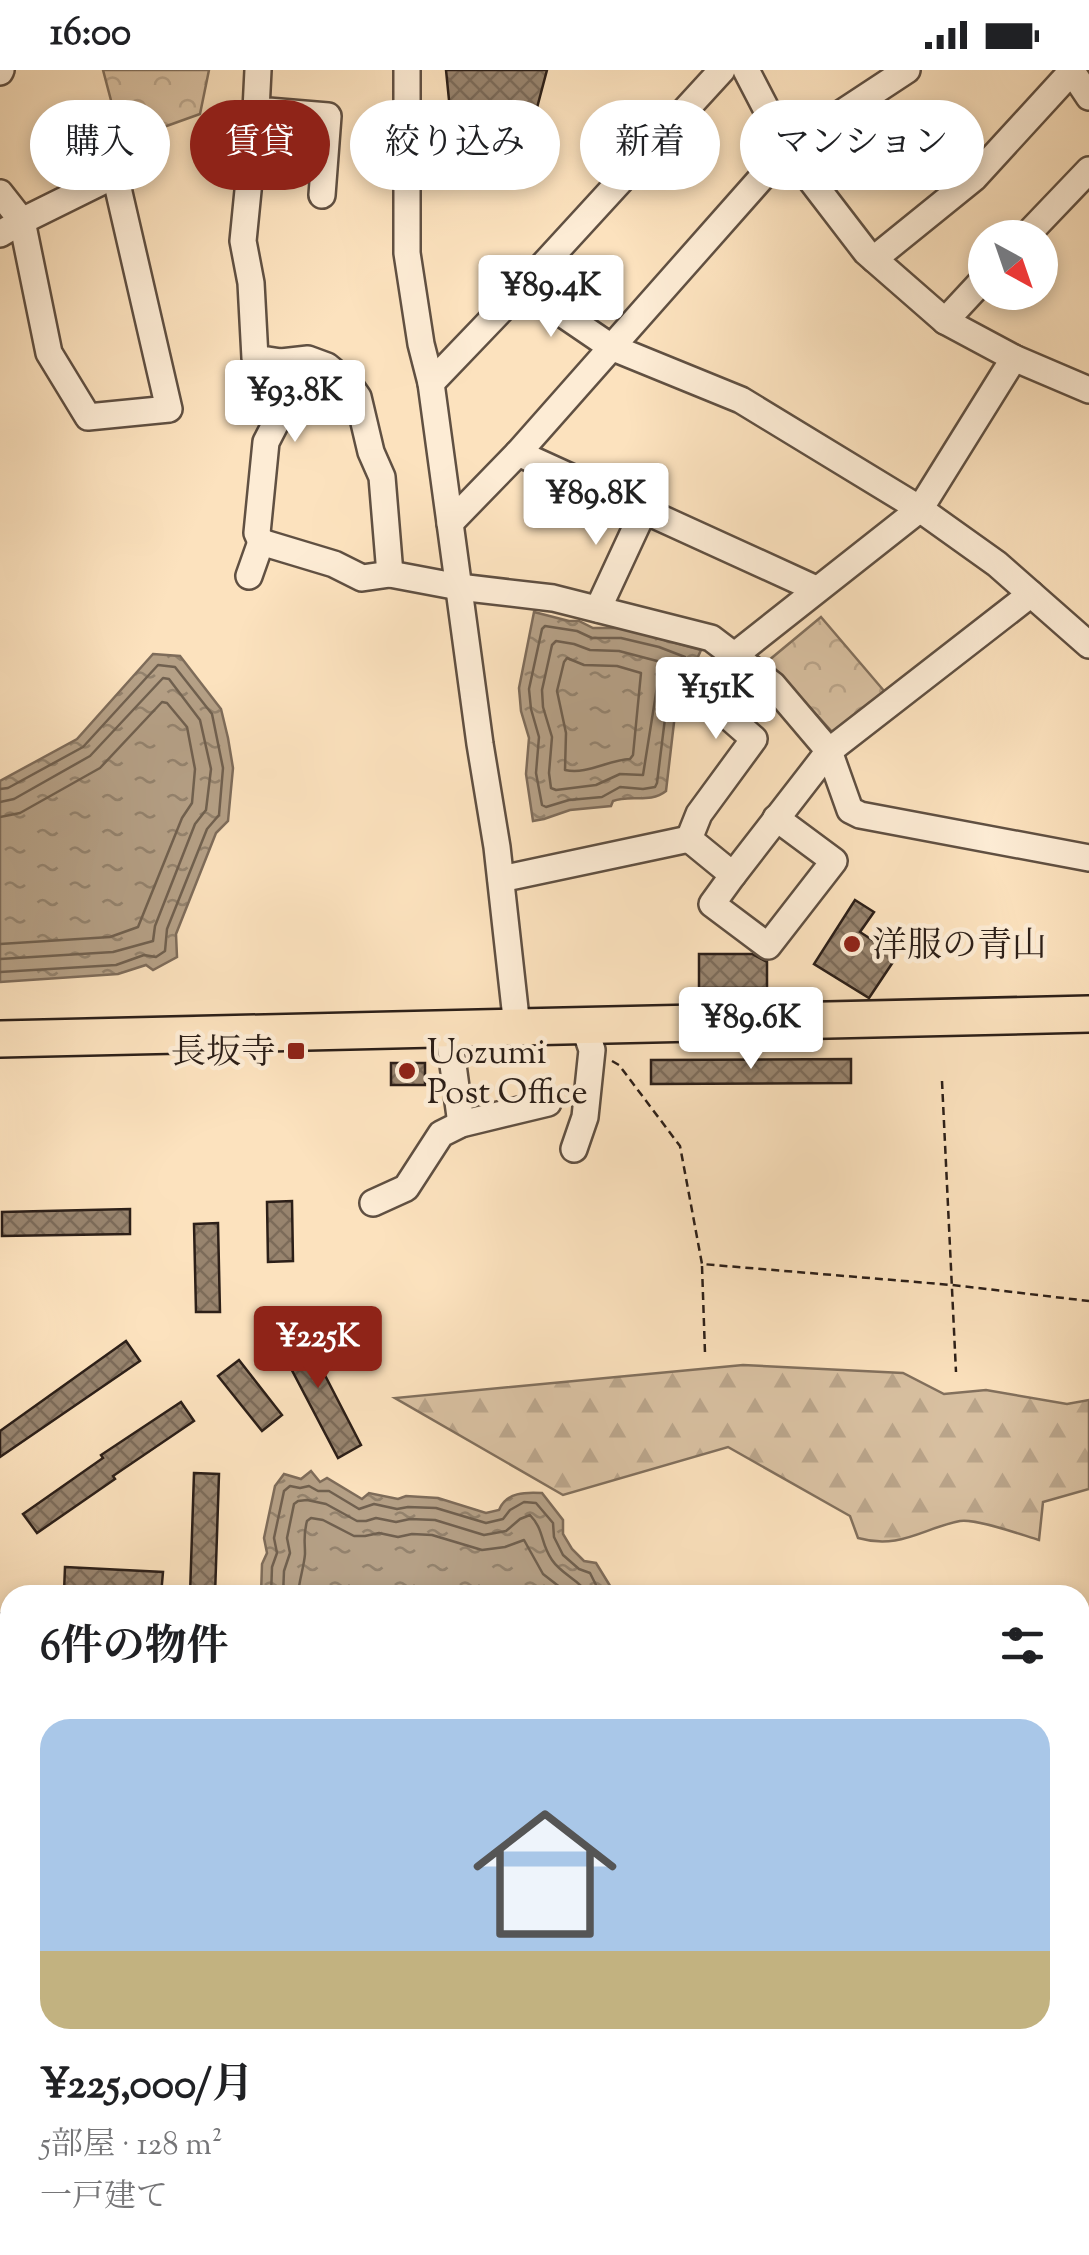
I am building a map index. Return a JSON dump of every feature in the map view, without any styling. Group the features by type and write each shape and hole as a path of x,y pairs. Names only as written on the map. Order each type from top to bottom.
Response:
{"highway":[{"path":"0,1039 517,1027 588,1038 1089,1014"}],"street":[{"path":"256,100 258,70"},
{"path":"407,70 406,253 432,382 517,1027"},
{"path":"432,382 722,70"},
{"path":"746,70 762,100"},
{"path":"861,100 907,70"},
{"path":"874,259 974,178 1072,70 1089,97"},
{"path":"1041,220 1089,170"},
{"path":"0,193 50,353 88,417 169,409 116,175 11,228"},
{"path":"248,190 243,241 251,283 255,358 280,362 308,358 327,366 358,397 382,477 390,574"},
{"path":"322,190 322,195"},
{"path":"450,523 518,454 751,190"},
{"path":"818,190 866,252 944,320 1014,358 1089,390"},
{"path":"523,287 611,347 742,400 920,510 997,564 1089,644"},
{"path":"944,320 968,295"},
{"path":"689,838 700,814 754,739 722,711 735,655 920,510 1014,358"},
{"path":"280,362 281,413 266,442 256,533 261,542 334,564 362,578 390,574 553,598 712,638 773,684 829,751 850,810 1089,858"},
{"path":"518,454 816,589"},
{"path":"598,609 644,510"},
{"path":"249,576 261,542"},
{"path":"776,818 834,861 768,946 712,904 733,875 776,818 829,751 1030,594"},
{"path":"500,879 689,838"},
{"path":"689,838 733,875"},
{"path":"448,1028 461,1124"},
{"path":"574,1148 586,1117 588,1038"},
{"path":"373,1203 406,1188 441,1134 461,1124 548,1104"}],"path":[{"path":"588,1038 619,1064 680,1146 702,1264 705,1353"},
{"path":"942,1081 956,1372"},
{"path":"702,1264 1089,1301"}],"green space":[{"path":"103,70 209,70 203,100 190,100 190,118 170,125 170,100 111,100"},
{"path":"821,617 885,692 834,734 768,661"},
{"path":"743,1365 903,1373 944,1394 986,1390 1067,1404 1089,1400 1089,1489 1043,1502 1039,1540 987,1524 960,1521 899,1540 873,1541 858,1538 850,1516 728,1447 563,1495 395,1398"}],"water":[{"path":"534,612 579,621 593,628 621,628 701,650 689,677 679,680 666,791 533,821 526,774 529,738 519,688"},
{"path":"153,654 180,656 221,709 233,768 228,821 216,833 176,934 177,957 153,970 146,965 118,974 0,982 0,781 77,739"},
{"path":"311,1471 320,1482 327,1478 362,1499 369,1493 398,1499 438,1498 486,1513 499,1510 517,1494 542,1493 563,1520 563,1534 572,1549 584,1561 596,1563 610,1585 261,1585 262,1564 267,1553 264,1538 275,1486 284,1474 301,1479"}],"building":[{"path":"446,70 547,70 539,100 449,100"},
{"name":"洋服の青山","path":"855,900 874,912 860,932 897,956 869,998 814,964"},
{"path":"699,954 752,954 767,962 767,988 699,988"},
{"path":"851,1059 851,1083 651,1084 651,1060"},
{"path":"391,1063 425,1063 425,1085 391,1085"},
{"path":"292,1201 293,1261 268,1262 267,1202"},
{"path":"130,1209 130,1234 2,1236 2,1212"},
{"path":"218,1223 220,1312 196,1312 194,1224"},
{"path":"299,1325 361,1445 338,1458 275,1338"},
{"path":"126,1341 140,1361 0,1457 0,1431"},
{"path":"239,1360 282,1415 262,1431 218,1376"},
{"path":"181,1402 194,1421 37,1533 23,1514 103,1458 101,1455"},
{"path":"194,1473 219,1474 215,1585 190,1585"},
{"path":"65,1567 163,1572 162,1585 64,1585"}],"place":[{"name":"洋服の青山","path":"852,944"},
{"name":"長坂寺","path":"296,1051"},
{"name":"Uozumi Post Office","path":"407,1071"}]}
